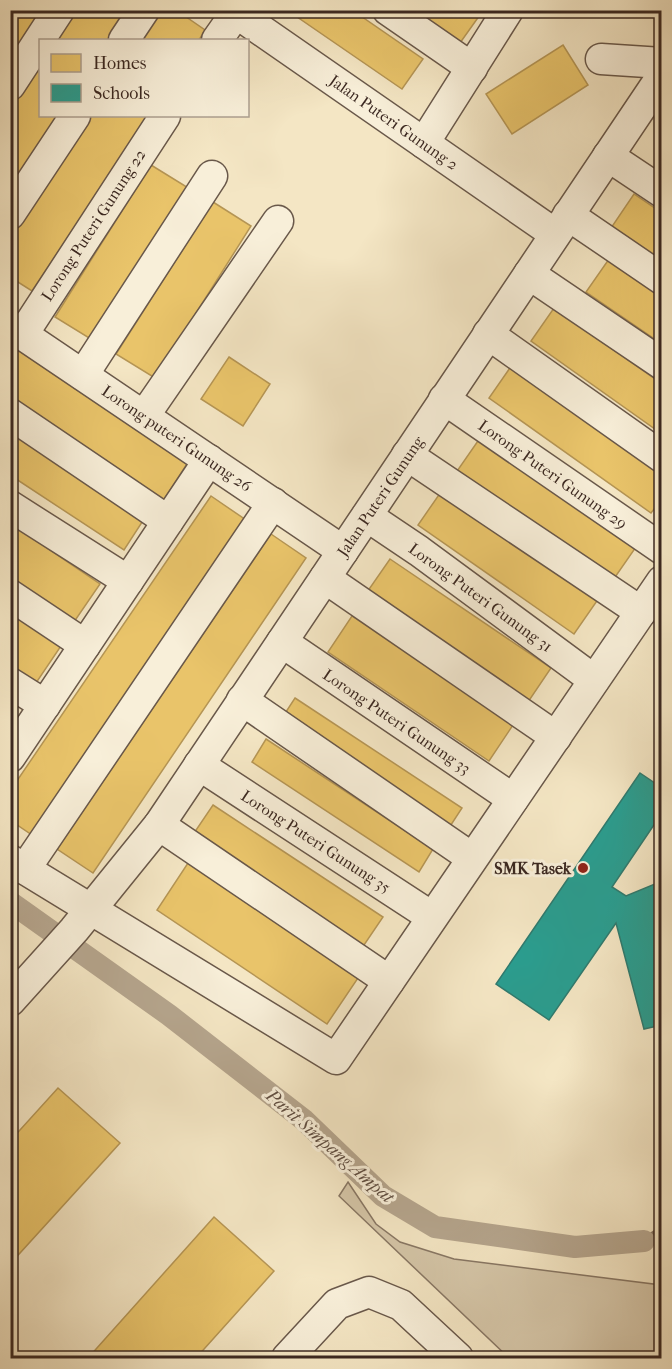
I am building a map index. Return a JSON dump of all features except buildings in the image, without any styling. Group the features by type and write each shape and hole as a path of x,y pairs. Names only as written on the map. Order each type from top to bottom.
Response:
{"street":[{"path":"40,39 59,10"},
{"path":"125,39 144,10"},
{"path":"388,10 472,68"},
{"path":"424,143 508,10"},
{"path":"218,39 234,12"},
{"name":"Jalan Puteri Gunung 2","path":"234,12 424,143 562,225 662,279"},
{"path":"10,85 39,41"},
{"path":"601,59 662,63"},
{"name":"Jalan Puteri Gunung","path":"10,1001 75,930 159,825 608,156 658,89"},
{"path":"10,214 74,117"},
{"name":"Lorong Puteri Gunung 22","path":"16,330 164,117"},
{"path":"608,156 662,192"},
{"path":"83,375 212,176"},
{"path":"144,416 278,220"},
{"path":"529,274 662,364"},
{"name":"Lorong puteri Gunung 26","path":"16,330 343,550"},
{"path":"488,334 662,457"},
{"name":"Lorong Puteri Gunung 29","path":"444,399 662,549"},
{"path":"10,414 168,521"},
{"path":"407,455 640,612"},
{"path":"10,757 209,460"},
{"path":"273,503 18,865 75,930 336,1059 662,581"},
{"path":"10,506 128,582"},
{"name":"Lorong Puteri Gunung 31","path":"367,516 419,551 594,680"},
{"path":"325,578 555,736"},
{"path":"10,595 85,645"},
{"name":"Lorong Puteri Gunung 33","path":"282,642 513,799"},
{"path":"10,683 45,705"},
{"path":"242,700 472,858"},
{"name":"Lorong Puteri Gunung 35","path":"199,765 432,917"},
{"path":"159,825 389,981"},
{"path":"286,1359 337,1304 369,1292 401,1305 458,1359"}],"shaded area":[{"path":"348,1182 376,1224 400,1242 454,1259 661,1285 661,1358 509,1358 339,1196"}],"waterway":[{"name":"Parit Simpang Ampat","path":"10,902 169,1015 304,1120 383,1196 435,1227 575,1247 644,1241"},
{"name":"Parit Simpang Ampat","path":"644,1241 662,1229"}],"place":[{"name":"SMK Tasek","path":"583,868"}]}
